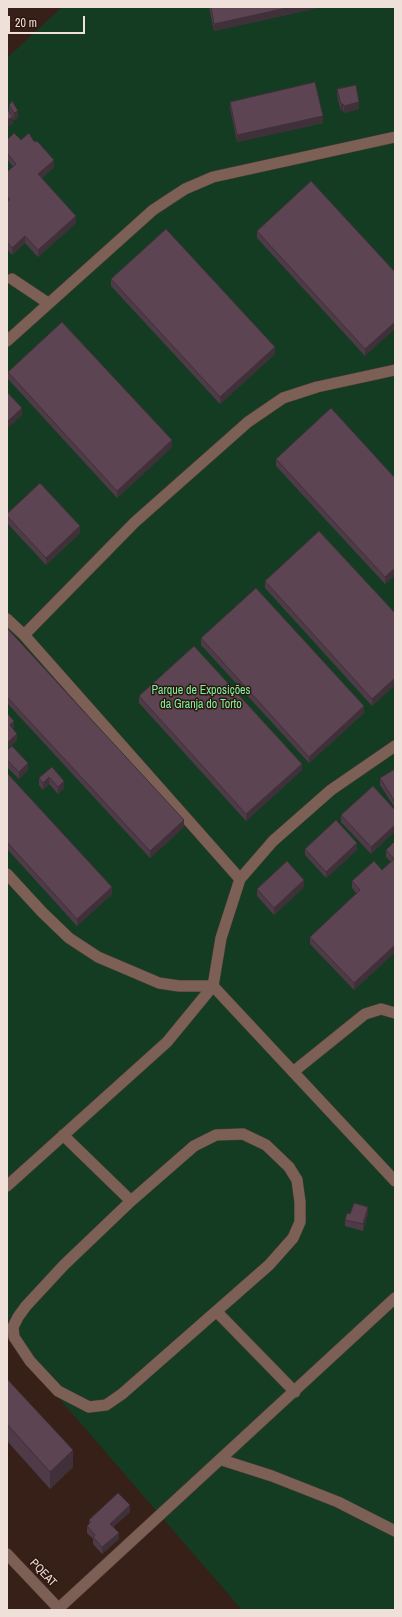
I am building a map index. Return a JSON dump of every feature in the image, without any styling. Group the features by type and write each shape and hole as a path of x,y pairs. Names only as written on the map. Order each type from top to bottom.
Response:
{"street":[{"path":"7,341 153,210 185,189 213,177 395,137"},
{"path":"12,279 48,303"},
{"path":"24,635 135,522 248,422 283,398 317,387 395,370"},
{"path":"7,619 24,635 240,878"},
{"path":"7,1186 167,1042 213,986 221,938 240,878 273,840 331,790 395,746"},
{"path":"7,874 42,912 69,938 98,957 159,983 178,986 213,986 395,1181"},
{"path":"293,1072 365,1014 380,1009 395,1013"},
{"path":"243,1134 266,1145 289,1167 297,1180 300,1202 300,1222 293,1238 269,1265 217,1312 122,1394 106,1404 89,1407 76,1402 58,1391 30,1361 14,1337 13,1327 26,1306 64,1266 130,1201 194,1146 216,1135 243,1134"},
{"path":"64,1135 130,1201"},
{"path":"59,1609 222,1460 395,1298"},
{"path":"217,1312 295,1392"},
{"path":"222,1460 272,1476 338,1502 395,1531"},
{"name":"PQEAT","path":"7,1554 59,1609"}],"green space":[{"name":"Parque de Exposições da Granja do Torto","path":"62,7 395,7 395,1610 242,1610 7,1338 7,58"}],"building":[{"path":"211,7 291,7 214,24"},
{"path":"315,82 323,116 237,135 230,102"},
{"path":"356,85 359,102 344,106 341,104 337,89"},
{"path":"12,101 18,111 14,113 9,105"},
{"path":"7,109 13,117 7,120"},
{"path":"14,133 21,140 29,133 33,140 35,142 37,141 54,160 38,174 76,216 38,250 25,236 12,248 7,242 7,202 10,199 7,196 7,172 16,164 7,153 7,140"},
{"path":"311,181 395,272 395,322 365,349 257,231"},
{"path":"166,229 275,347 220,397 111,279"},
{"path":"62,322 172,440 117,491 8,372"},
{"path":"7,392 22,408 7,422"},
{"path":"331,408 395,478 395,568 385,577 276,459"},
{"path":"40,483 80,526 46,558 7,516 7,514"},
{"path":"319,531 395,613 395,678 372,699 265,581"},
{"path":"256,588 364,706 309,757 201,638"},
{"path":"7,628 184,820 150,851 7,697"},
{"path":"194,646 302,764 246,814 139,696"},
{"path":"7,713 14,721 10,725 17,734 7,743"},
{"path":"12,746 28,763 19,772 7,760 7,750"},
{"path":"52,767 64,781 58,787 49,777 43,783 39,778"},
{"path":"395,769 395,802 380,778"},
{"path":"7,773 112,887 77,919 7,842"},
{"path":"373,786 395,810 395,825 371,847 341,815"},
{"path":"336,820 357,843 326,872 305,849"},
{"path":"395,841 395,945 354,983 310,937 360,890 352,881 374,861 382,870 394,859 386,850"},
{"path":"287,861 304,880 274,908 257,889"},
{"path":"354,1203 368,1207 363,1224 345,1220 347,1213 350,1214"},
{"path":"7,1379 73,1450 50,1472 7,1424"},
{"path":"118,1493 130,1505 110,1524 119,1533 102,1547 93,1537 95,1535 87,1526 91,1522 89,1520"}]}
